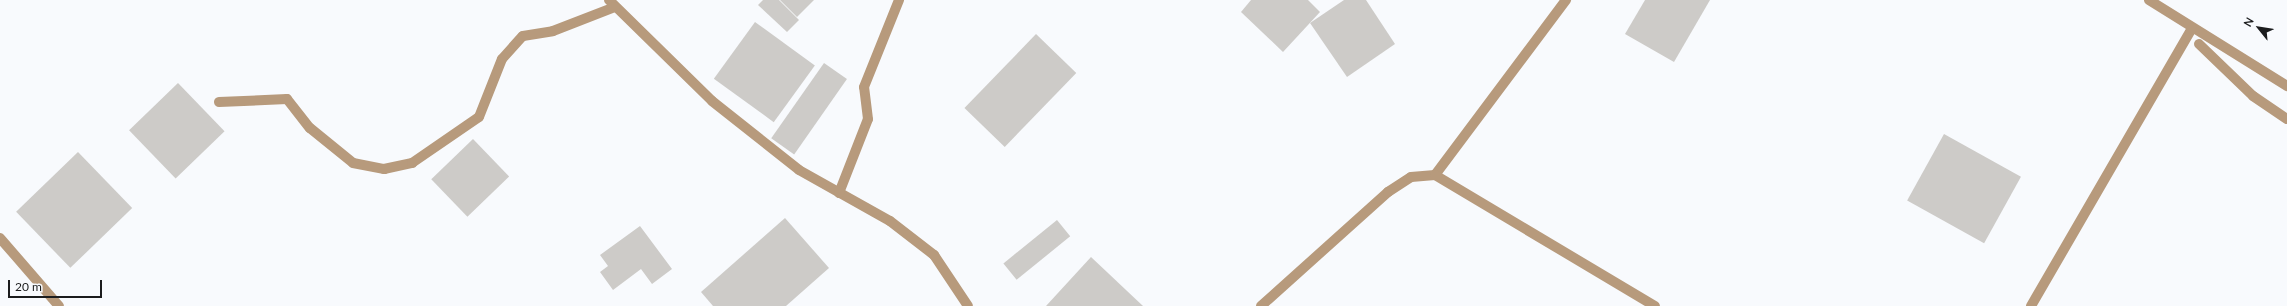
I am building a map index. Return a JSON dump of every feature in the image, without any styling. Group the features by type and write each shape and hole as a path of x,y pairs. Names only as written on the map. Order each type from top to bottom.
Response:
{"street":[{"path":"839,193 868,119 864,87 899,0"},
{"path":"1435,175 1566,0"},
{"path":"2149,0 2287,86"},
{"path":"219,102 287,100 310,128 353,163 384,169 412,163 479,117 502,59 523,36 553,31 612,3 712,101 800,170 890,221 934,256 968,306"},
{"path":"2031,306 2192,28"},
{"path":"2199,44 2253,96 2287,119"},
{"path":"1261,306 1388,192 1411,177 1435,175 1655,306"},
{"path":"0,238 59,306"}],"building":[{"path":"763,0 779,0 799,20 787,32 758,5"},
{"path":"780,0 814,0 797,17"},
{"path":"1251,0 1308,0 1320,12 1283,52 1241,12"},
{"path":"1344,0 1366,0 1395,44 1347,77 1310,23"},
{"path":"1645,0 1710,0 1674,62 1625,34"},
{"path":"755,22 815,65 774,122 714,79"},
{"path":"1036,34 1076,73 1005,147 964,108"},
{"path":"824,63 847,79 794,154 771,138"},
{"path":"178,83 225,131 176,178 129,130"},
{"path":"1944,134 2021,177 1984,243 1907,200"},
{"path":"473,139 509,176 467,217 431,179"},
{"path":"78,152 132,208 70,268 16,212"},
{"path":"785,218 829,268 786,306 713,306 701,292"},
{"path":"1057,220 1070,236 1017,280 1003,263"},
{"path":"640,226 672,269 652,284 641,269 613,290 600,272 608,266 600,255"},
{"path":"1091,257 1143,306 1046,306"}]}
